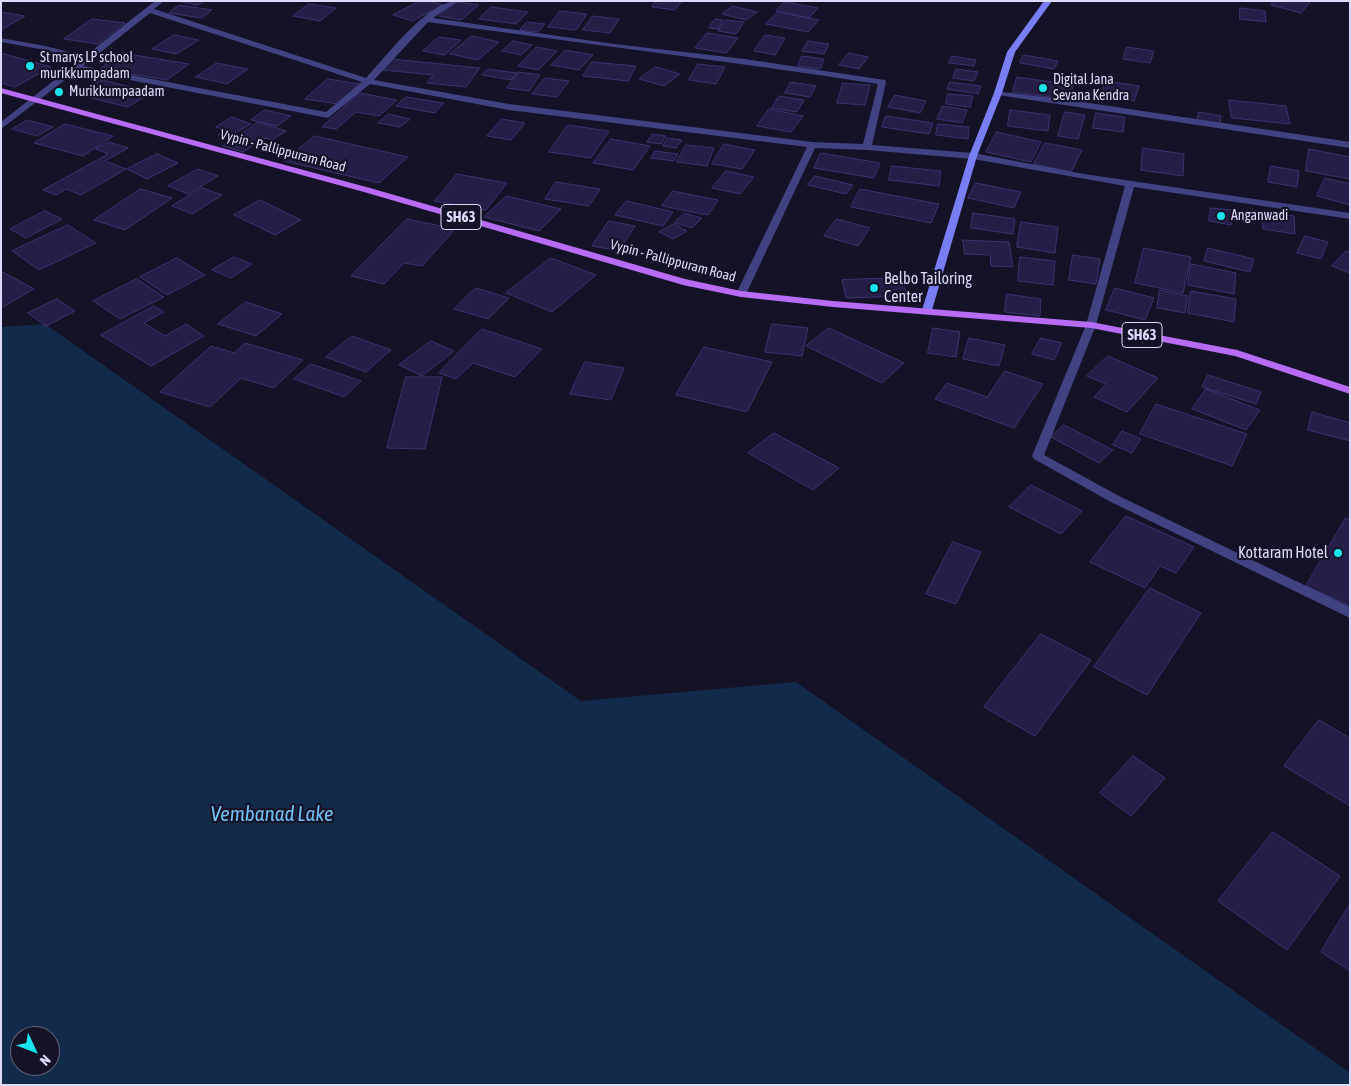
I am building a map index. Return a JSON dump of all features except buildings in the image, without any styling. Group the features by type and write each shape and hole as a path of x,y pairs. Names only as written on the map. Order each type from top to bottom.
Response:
{"main road":[{"path":"927,310 973,156 998,93 1011,52 1048,1"},
{"name":"Vypin - Pallippuram Road","path":"1,90 367,190 683,282 742,294 832,304 927,310 1091,326 1237,353 1350,391"}],"street":[{"path":"1,126 160,1"},
{"path":"77,66 328,115 368,81 426,19 454,1"},
{"path":"149,10 368,81 509,107 812,144 973,156 1130,184 1350,216"},
{"path":"426,19 595,43 745,61 882,82 867,147"},
{"path":"1,40 45,48 86,59"},
{"path":"998,93 1350,145"},
{"path":"742,294 812,144"},
{"path":"1130,184 1091,326 1038,456 1115,499 1350,613"}],"water":[{"name":"Vembanad Lake","path":"45,324 581,701 796,682 1350,1073 1350,1085 1,1085 1,327"}],"place":[{"name":"St marys LP school murikkumpadam","path":"30,66"},
{"name":"Digital Jana Sevana Kendra","path":"1043,88"},
{"name":"Murikkumpaadam","path":"59,92"},
{"name":"Anganwadi","path":"1221,216"},
{"name":"Belbo Tailoring Center","path":"874,288"},
{"name":"Kottaram Hotel","path":"1338,553"}]}
